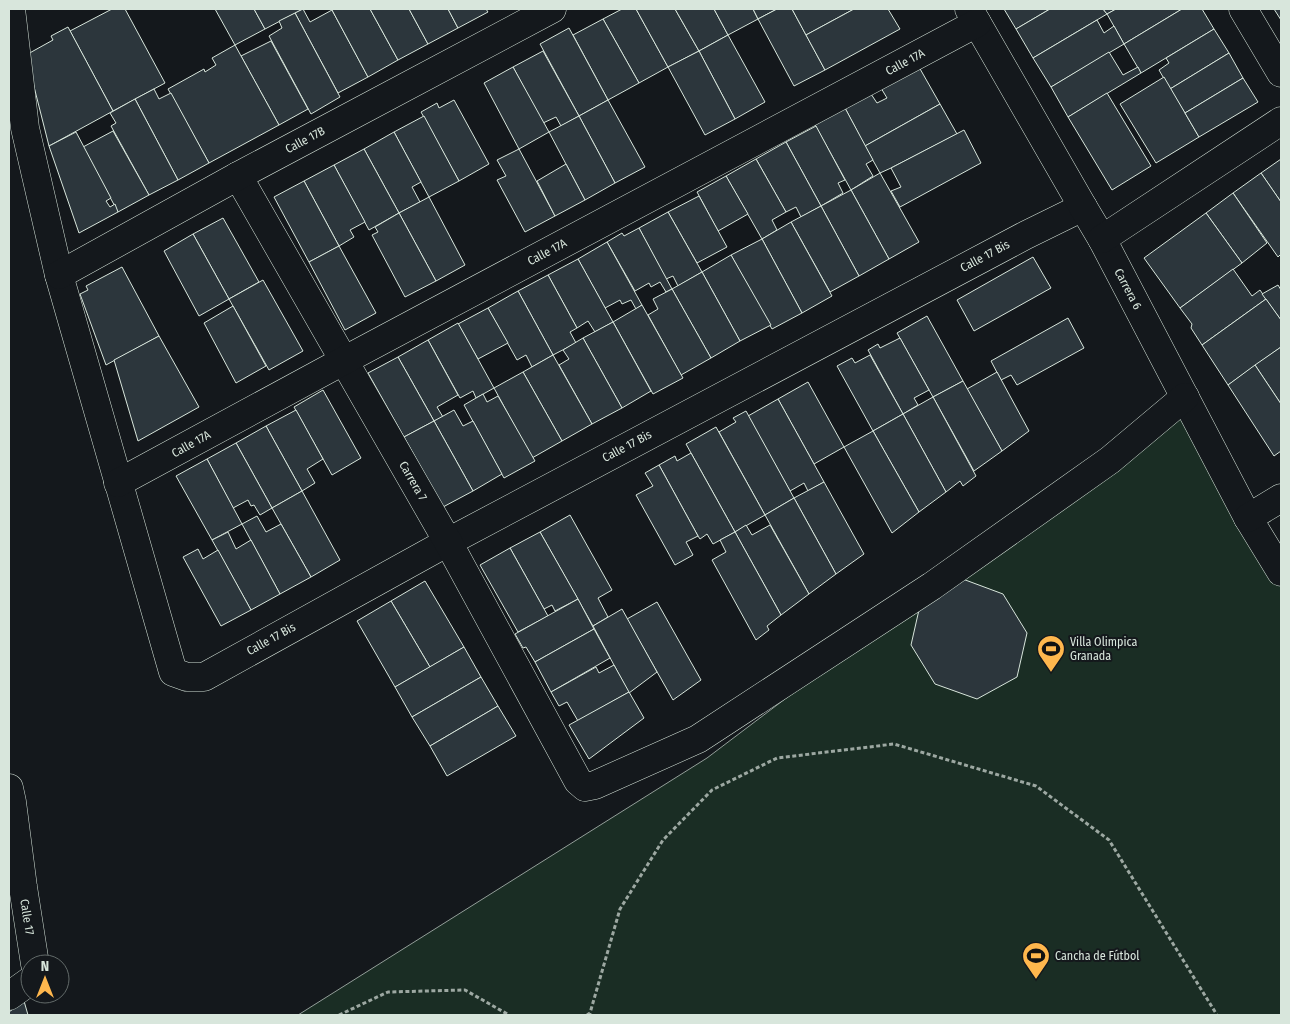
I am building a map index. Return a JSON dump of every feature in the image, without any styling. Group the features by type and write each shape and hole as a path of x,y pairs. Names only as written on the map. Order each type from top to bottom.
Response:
{"street":[{"path":"11,9 25,128 58,275 118,483"},
{"name":"Calle 17B","path":"58,275 238,176 552,9"},
{"path":"1243,9 1281,73"},
{"name":"Carrera 6","path":"973,16 1102,238 1248,518 1281,572"},
{"name":"Calle 17A","path":"118,483 973,16"},
{"path":"1102,238 1281,121"},
{"name":"Carrera 7","path":"238,176 448,542 578,781 585,787 595,785 698,739 932,586 1110,460 1186,397"},
{"name":"Calle 17 Bis","path":"118,483 173,672 187,677 204,677 448,542 1026,235 1083,207"},
{"path":"1248,518 1281,498"},
{"name":"Calle 17","path":"9,788 12,802 16,892 32,954"},
{"path":"9,996 20,988"}],"path":[{"path":"587,1015 590,1013 620,909 663,840 712,790 777,758 894,744 1036,786 1108,840 1218,1015"},
{"path":"339,1015 388,992 465,990 509,1015"}],"green space":[{"name":"Villa Olimpica Granada","path":"1185,401 1281,576 1281,1015 298,1015 707,758 933,587"}],"building":[{"path":"112,9 125,9 165,83 113,111 70,31"},
{"path":"215,9 254,9 265,29 235,45"},
{"path":"254,9 303,9 265,29"},
{"path":"303,9 310,22 332,10 368,77 338,93 295,13"},
{"path":"370,9 398,60 368,77 332,10"},
{"path":"370,9 409,9 428,44 398,60"},
{"path":"409,9 448,9 458,28 428,44"},
{"path":"448,9 486,9 488,12 458,28"},
{"path":"622,9 636,9 668,67 639,83 603,19"},
{"path":"636,9 675,9 699,51 668,67"},
{"path":"675,9 714,9 728,35 699,51"},
{"path":"714,9 753,9 758,19 728,35"},
{"path":"753,9 777,9 758,19"},
{"path":"777,9 792,9 825,70 794,86 758,19"},
{"path":"792,9 854,9 806,35"},
{"path":"854,9 888,9 900,29 825,70 806,35"},
{"path":"1004,9 1050,9 1016,29"},
{"path":"1050,9 1103,9 1107,14 1033,58 1016,29"},
{"path":"1103,9 1116,9 1107,14"},
{"path":"1116,9 1182,9 1124,44 1107,14"},
{"path":"1182,9 1202,9 1214,29 1141,73 1124,44"},
{"path":"1274,9 1281,9 1281,20"},
{"path":"295,13 340,97 311,114 269,36 282,28 279,21"},
{"path":"603,19 639,83 608,100 573,35"},
{"path":"1097,20 1104,33 1114,26 1124,44 1051,87 1033,58"},
{"path":"68,27 113,111 49,146 26,55 53,40 51,36"},
{"path":"569,28 608,100 579,116 540,44"},
{"path":"1214,29 1229,53 1170,89 1159,70 1169,63 1166,58"},
{"path":"728,35 765,102 735,119 699,51"},
{"path":"271,41 308,109 279,125 241,56"},
{"path":"235,45 279,125 209,163 168,89 204,69 205,72 216,65 212,58"},
{"path":"543,51 579,116 561,126 556,117 543,123 513,67"},
{"path":"699,51 735,119 705,135 668,67"},
{"path":"1109,52 1123,75 1138,67 1141,73 1068,117 1051,87"},
{"path":"1229,53 1243,78 1185,113 1170,89"},
{"path":"513,67 549,132 519,149 484,83"},
{"path":"919,67 940,104 865,146 845,108 871,94 877,103 887,98 881,88"},
{"path":"1164,77 1199,137 1156,163 1120,104"},
{"path":"1243,78 1258,102 1199,137 1185,113"},
{"path":"154,89 159,99 171,93 209,163 178,180 135,99"},
{"path":"1107,93 1151,166 1112,190 1068,117"},
{"path":"135,99 178,180 149,195 111,126 116,123 110,113"},
{"path":"454,100 489,164 459,181 421,112 437,103 439,108"},
{"path":"608,100 645,167 615,183 579,116"},
{"path":"940,104 957,134 880,173 865,146"},
{"path":"845,108 873,160 866,164 873,176 851,190 815,125"},
{"path":"424,116 459,181 429,197 394,132"},
{"path":"579,116 615,183 585,200 549,132"},
{"path":"816,126 845,180 838,183 843,193 821,206 786,142"},
{"path":"964,130 981,163 900,207 891,191 901,187 891,168"},
{"path":"113,131 149,195 118,212 83,147"},
{"path":"76,132 111,198 106,201 110,207 115,204 118,212 79,233 49,146"},
{"path":"394,132 421,182 412,187 420,202 399,213 364,149"},
{"path":"786,142 821,206 801,217 796,207 786,212 756,159"},
{"path":"364,149 399,213 369,230 334,165"},
{"path":"519,149 555,216 525,232 497,180 506,176 497,160"},
{"path":"756,159 786,212 772,220 777,230 762,239 726,176"},
{"path":"1281,159 1281,202 1261,173"},
{"path":"566,164 585,200 555,216 537,181"},
{"path":"334,165 365,222 350,230 354,237 339,246 304,181"},
{"path":"880,173 919,242 889,259 851,190"},
{"path":"1261,173 1281,202 1281,254 1278,257 1233,193"},
{"path":"726,176 748,214 718,231 697,192"},
{"path":"304,181 339,246 309,262 274,197"},
{"path":"851,190 889,259 859,276 821,206"},
{"path":"1233,193 1267,243 1242,263 1206,213"},
{"path":"699,196 727,247 697,263 668,212"},
{"path":"429,197 465,265 436,281 399,213"},
{"path":"821,206 859,276 830,292 791,222"},
{"path":"668,212 702,272 678,286 673,276 666,279 639,228"},
{"path":"399,213 436,281 405,297 372,235 378,232 375,227"},
{"path":"1206,213 1242,263 1180,308 1144,258"},
{"path":"223,218 259,282 229,299 193,234"},
{"path":"791,222 832,296 802,313 762,239"},
{"path":"639,228 672,289 666,292 660,282 651,287 649,283 635,291 607,242 622,233 624,236"},
{"path":"193,234 229,299 199,316 164,251"},
{"path":"762,239 802,313 772,329 731,255"},
{"path":"607,242 642,305 636,309 631,300 622,304 620,300 605,308 578,259"},
{"path":"339,246 376,313 345,330 309,262"},
{"path":"731,255 771,325 740,341 702,272"},
{"path":"1033,257 1051,288 974,331 957,300"},
{"path":"578,259 613,322 595,332 588,321 577,328 548,275"},
{"path":"122,267 159,336 106,365 80,294 88,290 86,286"},
{"path":"1233,269 1252,296 1260,290 1266,299 1202,345 1191,328 1192,324 1180,308"},
{"path":"702,272 740,341 711,358 672,289"},
{"path":"548,275 577,328 570,332 576,343 553,355 518,291"},
{"path":"263,280 303,351 269,370 229,299"},
{"path":"1278,285 1281,290 1281,320 1262,294"},
{"path":"672,289 711,358 681,375 648,315 658,309 653,299"},
{"path":"518,291 553,355 532,367 526,355 517,360 488,308"},
{"path":"1266,299 1281,320 1281,347 1228,385 1202,345"},
{"path":"642,305 683,378 653,394 613,322"},
{"path":"233,306 266,366 236,383 204,323"},
{"path":"488,308 508,343 478,359 458,324"},
{"path":"927,316 963,381 933,397 897,333"},
{"path":"1068,318 1084,348 1017,385 1011,375 1001,380 991,361"},
{"path":"613,322 651,391 622,408 583,338"},
{"path":"458,323 494,388 476,398 473,391 460,398 428,340"},
{"path":"159,336 199,407 138,441 114,360"},
{"path":"583,338 622,408 592,424 559,365 569,359 563,350"},
{"path":"900,338 929,390 914,398 918,405 903,414 868,350 878,344 880,348"},
{"path":"428,340 458,395 437,407 443,417 434,421 398,357"},
{"path":"1281,347 1281,404 1255,365"},
{"path":"553,355 592,424 562,441 523,372"},
{"path":"870,355 903,414 873,431 837,366 852,358 855,363"},
{"path":"398,357 434,421 404,437 368,373"},
{"path":"1255,365 1281,404 1281,451 1274,456 1228,385"},
{"path":"523,372 562,441 532,458 494,388"},
{"path":"997,372 1029,431 1002,451 967,389"},
{"path":"963,381 1002,451 974,471 933,397"},
{"path":"808,382 844,447 814,464 778,399"},
{"path":"323,390 361,458 332,475 294,407"},
{"path":"483,394 487,402 498,396 535,461 504,478 464,405"},
{"path":"933,397 976,476 963,486 960,481 946,492 903,414"},
{"path":"778,399 824,482 808,491 804,483 790,491 748,416"},
{"path":"296,410 323,459 307,469 315,483 302,491 266,426"},
{"path":"454,410 463,426 473,421 502,474 473,491 434,421"},
{"path":"746,411 794,498 765,515 719,432 736,422 733,418"},
{"path":"903,414 946,492 919,512 873,431"},
{"path":"434,421 473,491 443,507 404,437"},
{"path":"266,426 302,491 272,508 236,443"},
{"path":"716,427 765,515 735,532 686,444"},
{"path":"873,431 919,512 892,533 844,447"},
{"path":"236,443 272,508 260,515 254,505 251,506 248,500 233,508 207,459"},
{"path":"691,453 735,532 713,544 707,534 700,539 659,465 675,456 677,461"},
{"path":"207,459 242,524 212,540 176,476"},
{"path":"659,465 698,536 686,542 693,555 675,565 636,495 653,486 645,473"},
{"path":"824,482 864,554 836,574 794,498"},
{"path":"302,491 340,560 311,577 272,508"},
{"path":"794,498 836,574 809,594 765,515"},
{"path":"570,515 612,590 598,598 608,617 593,626 540,532"},
{"path":"257,516 266,532 281,524 311,577 280,594 242,524"},
{"path":"746,525 752,535 770,525 809,594 781,615 735,532"},
{"path":"228,532 236,549 251,540 280,594 251,610 212,540"},
{"path":"540,532 578,599 555,611 552,605 544,609 510,548"},
{"path":"735,532 781,615 767,626 769,630 756,640 712,560 726,552 720,540"},
{"path":"510,548 548,616 518,632 480,565"},
{"path":"198,549 203,559 218,550 251,610 221,626 183,557"},
{"path":"960,578 1003,594 1027,633 1017,677 977,699 935,684 911,645 921,601"},
{"path":"425,581 464,647 430,667 391,601"},
{"path":"578,599 594,629 535,662 526,647 523,648 515,634"},
{"path":"391,601 430,667 395,687 357,621"},
{"path":"657,602 701,680 673,700 627,619"},
{"path":"622,609 657,672 629,693 593,626"},
{"path":"594,629 610,658 551,692 535,662"},
{"path":"464,647 481,677 412,717 395,687"},
{"path":"614,665 629,692 578,721 567,702 559,706 551,692 596,667 599,673"},
{"path":"481,677 498,706 430,746 412,717"},
{"path":"629,692 644,718 589,759 569,725"},
{"path":"498,706 516,736 447,776 430,746"},
{"path":"20,1004 25,1004 28,1015 9,1015 9,1012"}],"place":[{"name":"Villa Olimpica Granada","path":"1051,673"},
{"name":"Cancha de Fútbol","path":"1036,980"}]}
